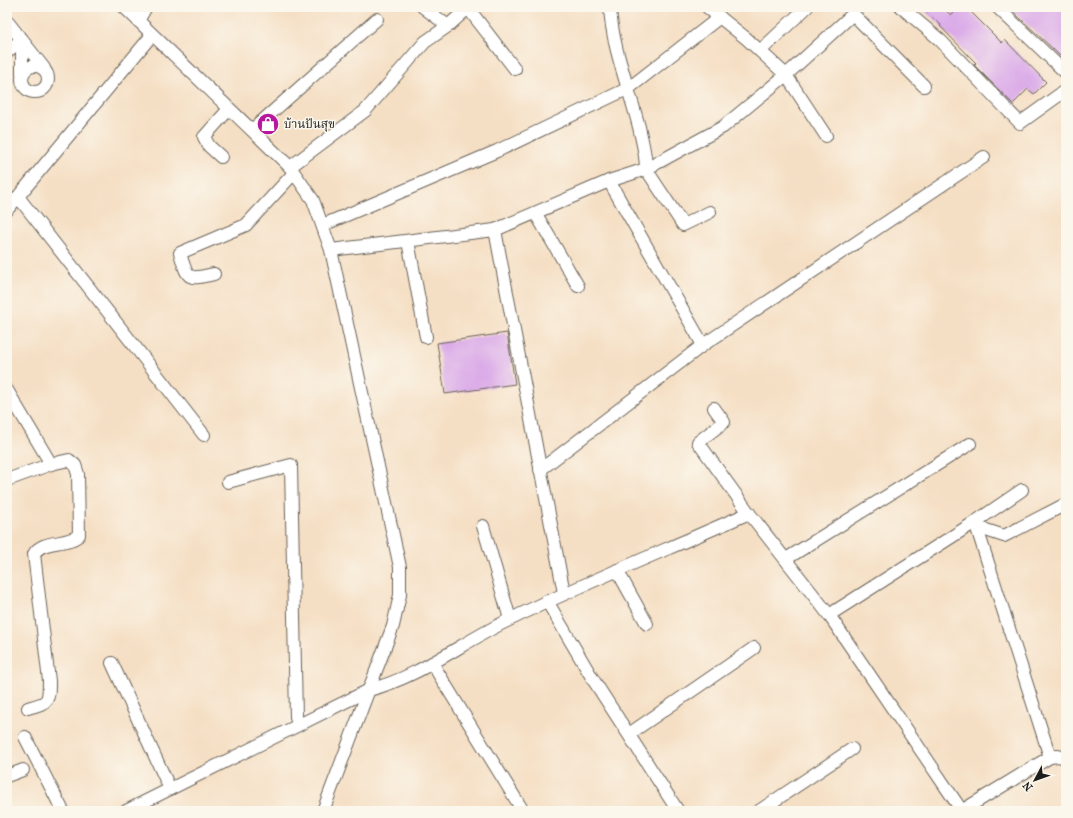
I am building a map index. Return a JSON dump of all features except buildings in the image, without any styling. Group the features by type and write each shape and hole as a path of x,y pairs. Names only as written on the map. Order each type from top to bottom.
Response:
{"street":[{"path":"124,7 292,170 312,200 323,225 331,250 400,567 400,595 393,626 323,811"},
{"path":"138,21 146,7"},
{"path":"423,7 448,26"},
{"path":"214,274 194,278 190,277 186,273 180,253 246,225 292,170 365,111 425,42 448,26 469,7 515,69"},
{"path":"610,7 611,27 644,147 646,169 683,226 710,212"},
{"path":"707,7 760,51 786,75 826,136"},
{"path":"760,51 806,7"},
{"path":"901,7 940,40 1020,123 1066,90"},
{"path":"997,7 1066,73"},
{"path":"331,250 495,230 536,214 609,181 646,169 723,127 786,75 852,14 924,86"},
{"path":"323,225 497,151 629,88 720,17"},
{"path":"252,130 377,19"},
{"path":"7,21 22,39 44,68 48,77 46,88 37,92 28,91 22,82 22,39"},
{"path":"7,210 19,198 152,35"},
{"path":"7,52 22,39"},
{"path":"22,74 25,69 34,65 44,68"},
{"path":"221,157 208,146 204,137 229,109"},
{"path":"540,470 703,345 984,157"},
{"path":"609,181 703,345"},
{"path":"19,198 204,435"},
{"path":"536,214 578,286"},
{"path":"495,230 564,593"},
{"path":"408,241 426,337"},
{"path":"7,390 51,464"},
{"path":"714,408 724,422 698,442 749,513 829,615 963,811 1050,758 1058,756 1066,758"},
{"path":"786,559 970,444"},
{"path":"7,480 51,464 69,460 75,465 78,474 79,535 74,539 40,547 34,554 49,681 49,697 45,702 28,708"},
{"path":"228,482 291,465 296,717 298,724"},
{"path":"829,615 976,524 1022,490"},
{"path":"976,524 1004,536 1062,506"},
{"path":"126,811 298,724 369,690 390,684 432,663 510,619 547,601 749,513"},
{"path":"976,524 1050,758"},
{"path":"483,526 510,619"},
{"path":"617,570 647,624"},
{"path":"547,601 594,680 678,811"},
{"path":"629,734 754,648"},
{"path":"112,663 170,789"},
{"path":"432,663 523,811"},
{"path":"24,737 63,811"},
{"path":"759,811 852,748"},
{"path":"7,776 23,770"}],"place":[{"name":"บ้านปันสุข","path":"268,124"}]}
